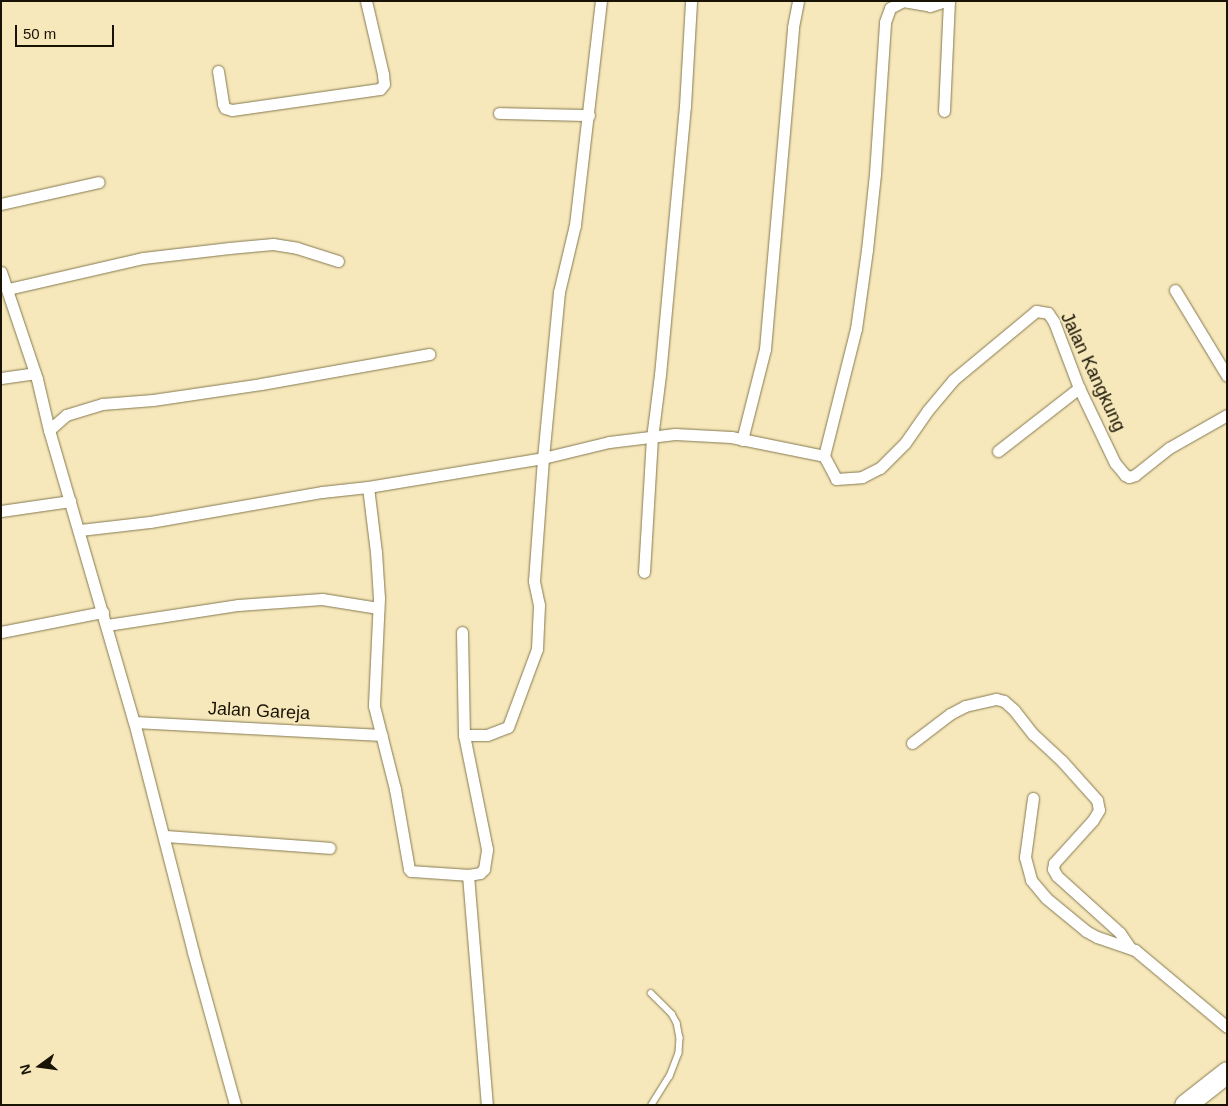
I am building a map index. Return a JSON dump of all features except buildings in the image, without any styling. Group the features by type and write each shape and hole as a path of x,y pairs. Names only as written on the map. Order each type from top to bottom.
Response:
{"highway":[{"path":"1192,1103 1227,1072"}],"street":[{"path":"218,71 223,104 226,108 232,110 380,88 384,84 383,74 366,1"},
{"path":"464,735 487,735 508,727 537,648 539,605 534,581 543,458 559,292 575,225 601,1"},
{"path":"644,572 652,438 673,242 685,106 691,1"},
{"path":"742,440 765,349 793,28 798,1"},
{"path":"80,530 150,522 322,492 368,487 543,458 609,442 675,434 708,434 824,456 856,329 875,174 885,22 890,8 903,1 930,6 944,1"},
{"path":"944,110 949,1"},
{"path":"499,113 589,115"},
{"path":"1,204 99,182"},
{"path":"8,289 143,258 237,247 273,244 297,248 338,261"},
{"path":"1,272 36,373 49,430 80,530 134,722 193,952 235,1105"},
{"path":"1175,290 1227,376"},
{"name":"Jalan Kangkung","path":"824,456 836,479 862,477 880,468 905,443 928,410 953,380 1036,311 1048,313 1054,322 1079,388 1116,463 1128,477 1140,472 1169,448 1227,415"},
{"path":"49,430 66,415 102,404 153,400 241,387 429,354"},
{"path":"1,378 36,373"},
{"path":"998,451 1079,388"},
{"path":"368,487 376,552 378,608 373,691 374,706 395,789 409,869 411,871 468,875 480,873 484,869 487,849 464,735 462,632"},
{"path":"1,511 70,501"},
{"path":"106,625 238,605 322,599 378,608"},
{"path":"1,632 103,612"},
{"path":"912,743 950,714 965,706 996,699 1004,701 1014,710 1033,734 1062,761 1098,800 1099,806 1096,816 1054,863 1053,869 1057,876 1120,933 1130,948 1227,1028"},
{"name":"Jalan Gareja","path":"134,722 382,735"},
{"path":"1034,798 1025,857 1031,880 1046,898 1086,931 1097,937 1130,948"},
{"path":"164,836 330,848"},
{"path":"468,875 488,1105"}],"lane":[{"path":"651,993 672,1014 677,1023 680,1038 680,1053 670,1076 652,1105"}]}
